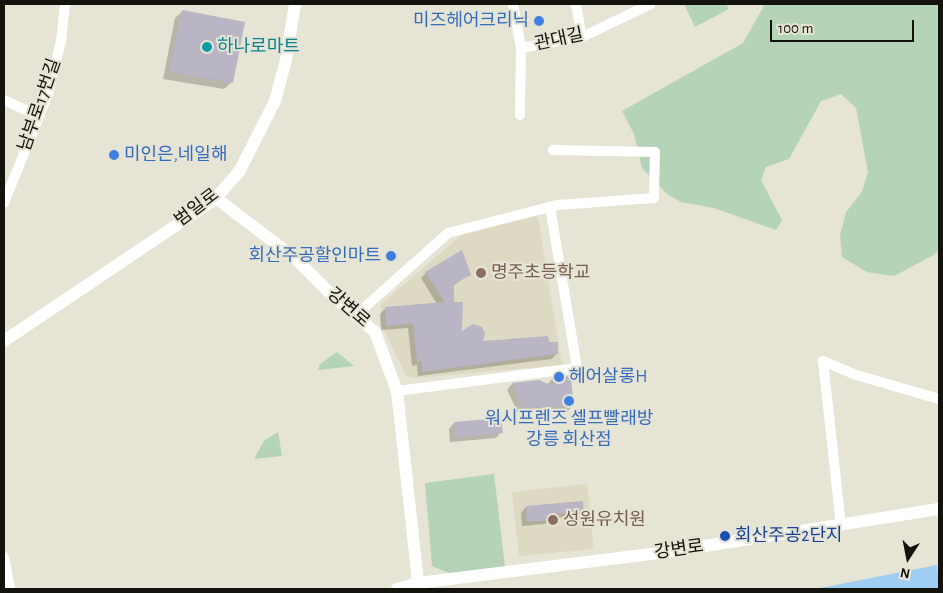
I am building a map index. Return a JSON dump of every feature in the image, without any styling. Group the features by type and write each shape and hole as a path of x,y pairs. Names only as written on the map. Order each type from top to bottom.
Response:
{"street":[{"name":"남부로17번길","path":"4,203 39,116 61,41 65,4"},
{"name":"범일로","path":"4,341 69,300 114,266 216,198 239,172 275,101 295,4"},
{"path":"513,4 521,48 520,115"},
{"path":"576,4 582,37"},
{"name":"관대길","path":"521,48 582,37 651,4"},
{"path":"4,100 39,116"},
{"path":"360,319 365,307 448,233 550,207 654,198 655,152 553,150"},
{"name":"강변로","path":"216,198 296,259 375,332 396,391 418,586"},
{"path":"396,391 576,368 550,207"},
{"path":"841,526 823,361 853,374 939,399"},
{"name":"강변로","path":"397,589 667,552 939,509"},
{"path":"4,557 10,589"}],"shaded area":[{"name":"명주초등학교","path":"528,213 538,218 562,365 415,378 406,375 381,324 381,304 465,232"},
{"name":"성원유치원","path":"587,484 594,549 519,556 512,492"}],"green space":[{"path":"684,4 726,4 729,9 695,27"},
{"path":"765,4 939,4 939,249 934,255 894,276 867,272 842,257 840,235 846,212 862,192 868,172 856,108 841,94 821,101 789,159 766,167 761,180 782,220 776,230 714,208 681,202 667,194 642,168 634,134 622,111 743,43"},
{"path":"337,352 354,366 318,370 320,364"},
{"path":"278,432 282,456 254,459 264,441"},
{"path":"494,474 505,567 451,574 432,566 425,483"}],"water":[{"path":"937,565 939,589 815,589"}],"building":[{"name":"하나로마트","path":"182,10 245,22 233,83 169,72"},
{"path":"462,250 471,275 454,284 454,302 463,302 462,331 473,324 482,327 485,333 483,341 548,336 549,342 558,342 558,354 422,372 422,361 417,362 413,323 386,326 385,307 445,302 425,272"},
{"path":"567,376 571,379 574,407 523,408 512,383 539,380 553,386 552,378"},
{"path":"501,418 503,433 455,437 454,422"},
{"path":"583,501 584,512 551,514 551,520 527,522 526,506"}],"place":[{"name":"미즈헤어크리닉","path":"539,21"},
{"name":"하나로마트","path":"207,47"},
{"name":"미인은,네일해","path":"114,155"},
{"name":"회산주공할인마트","path":"391,256"},
{"name":"명주초등학교","path":"481,273"},
{"name":"헤어살롱H","path":"559,377"},
{"name":"워시프렌즈 셀프빨래방 강릉 회산점","path":"569,401"},
{"name":"성원유치원","path":"553,520"},
{"name":"회산주공2단지","path":"725,536"}]}
